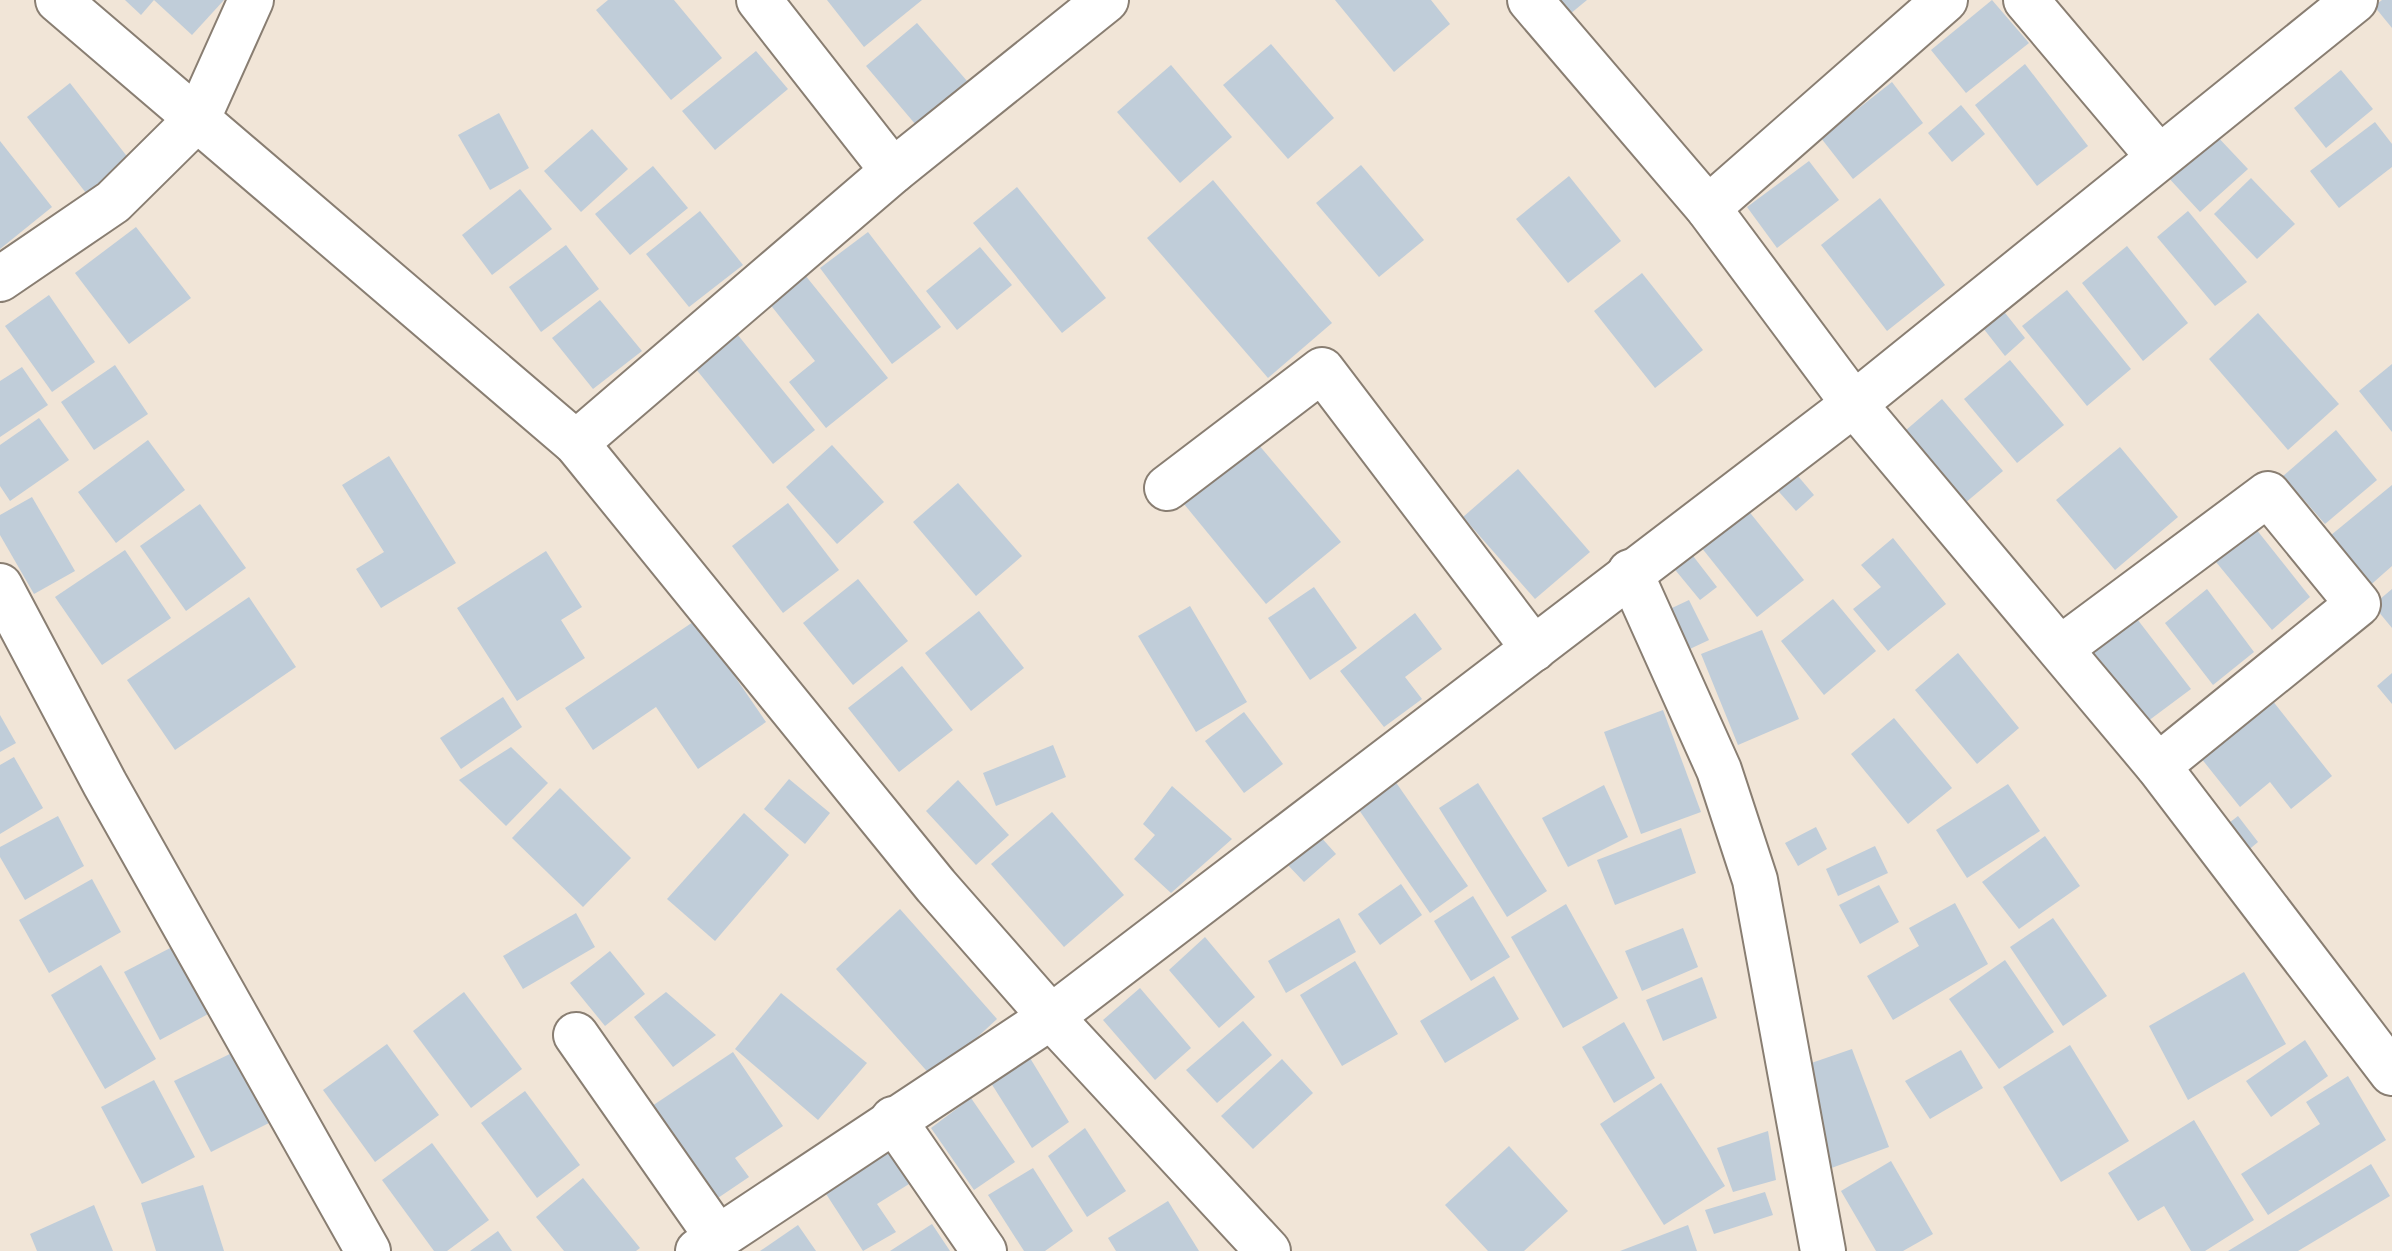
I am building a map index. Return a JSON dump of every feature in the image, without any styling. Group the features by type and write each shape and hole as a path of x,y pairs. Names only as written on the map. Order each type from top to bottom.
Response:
{"street":[{"path":"58,0 576,443 936,886 1259,1249"},
{"path":"0,279 113,202 198,118 251,0"},
{"path":"759,0 893,171"},
{"path":"576,443 893,171 1106,0"},
{"path":"1530,0 1708,208 1854,404 2158,766 2392,1073"},
{"path":"1708,208 1945,0"},
{"path":"2026,0 2158,156"},
{"path":"576,1035 708,1244 1051,1017 1854,404 2355,0"},
{"path":"1167,488 1322,370 1534,649"},
{"path":"2061,648 2268,494 2358,604 2158,766"},
{"path":"1630,572 1719,770 1755,880 1823,1251"},
{"path":"0,586 105,784 368,1251"},
{"path":"893,1119 984,1251"}],"building":[{"path":"125,0 154,0 141,15"},
{"path":"154,0 224,0 192,35"},
{"path":"608,0 674,0 722,58 671,100 596,10"},
{"path":"827,0 922,0 864,47"},
{"path":"1335,0 1431,0 1450,24 1394,72"},
{"path":"1558,0 1587,0 1570,14"},
{"path":"1992,0 2029,43 1966,93 1931,50"},
{"path":"2382,0 2392,0 2392,28 2374,6"},
{"path":"917,23 967,81 916,125 866,66"},
{"path":"1271,44 1334,118 1288,159 1223,85"},
{"path":"756,51 788,89 715,150 682,111"},
{"path":"2025,64 2088,146 2037,186 1975,105"},
{"path":"1171,65 1232,137 1180,183 1117,112"},
{"path":"2341,70 2373,109 2326,148 2294,108"},
{"path":"1892,82 1923,123 1853,179 1821,138"},
{"path":"70,83 129,159 86,193 27,117"},
{"path":"1961,105 1985,134 1952,162 1928,133"},
{"path":"499,113 529,168 490,190 458,135"},
{"path":"2375,122 2392,144 2392,167 2339,208 2310,171"},
{"path":"592,129 628,169 581,212 544,171"},
{"path":"2214,133 2248,169 2200,212 2167,176"},
{"path":"0,141 52,207 0,249"},
{"path":"1809,161 1839,200 1777,248 1747,207"},
{"path":"1361,165 1424,240 1379,277 1316,203"},
{"path":"653,166 688,208 630,255 595,214"},
{"path":"1569,176 1621,241 1568,283 1516,219"},
{"path":"2251,178 2295,224 2257,259 2214,214"},
{"path":"1213,180 1332,323 1268,378 1147,238"},
{"path":"1017,187 1106,298 1062,333 973,223"},
{"path":"520,189 552,229 492,275 462,235"},
{"path":"1880,198 1945,285 1887,331 1821,245"},
{"path":"700,211 743,265 689,307 646,254"},
{"path":"2188,211 2247,282 2215,306 2157,237"},
{"path":"136,227 191,298 129,344 75,273"},
{"path":"868,232 941,327 892,364 820,268"},
{"path":"566,245 599,289 541,332 509,287"},
{"path":"2127,246 2188,323 2143,361 2082,283"},
{"path":"980,247 1012,285 957,330 926,291"},
{"path":"1642,273 1703,350 1655,388 1594,311"},
{"path":"805,275 888,378 826,428 789,382 815,361 769,303"},
{"path":"2067,290 2131,369 2087,406 2022,326"},
{"path":"49,295 95,362 52,392 5,326"},
{"path":"600,300 642,351 593,389 552,338"},
{"path":"1998,304 2025,338 2005,356 1976,319"},
{"path":"2258,313 2339,404 2288,450 2209,359"},
{"path":"733,329 815,430 773,464 691,363"},
{"path":"2010,360 2064,425 2017,463 1964,399"},
{"path":"2392,364 2392,432 2359,391"},
{"path":"115,365 148,414 94,450 61,402"},
{"path":"22,367 48,405 0,437 0,381"},
{"path":"1942,399 2003,471 1958,509 1898,437"},
{"path":"39,418 69,460 10,501 0,486 0,445"},
{"path":"2336,430 2377,480 2325,524 2283,476"},
{"path":"148,440 185,490 116,543 78,492"},
{"path":"1258,444 1341,542 1266,604 1184,504"},
{"path":"832,445 884,502 837,544 786,487"},
{"path":"2120,447 2178,517 2115,570 2056,500"},
{"path":"389,456 456,563 381,608 356,569 384,552 342,485"},
{"path":"1518,469 1590,552 1535,599 1463,517"},
{"path":"1792,469 1814,495 1796,511 1773,485"},
{"path":"958,483 1022,556 976,596 913,522"},
{"path":"2392,485 2392,566 2366,589 2325,540"},
{"path":"32,497 75,571 34,594 0,535 0,515"},
{"path":"788,503 839,570 783,613 732,546"},
{"path":"200,504 246,568 186,611 140,546"},
{"path":"1743,504 1804,580 1757,617 1697,542"},
{"path":"2256,529 2310,597 2272,630 2216,562"},
{"path":"1893,538 1946,604 1888,651 1853,609 1881,587 1861,565"},
{"path":"125,550 171,618 102,665 55,597"},
{"path":"546,551 582,607 561,620 585,658 517,701 457,608"},
{"path":"1690,552 1717,587 1700,600 1672,566"},
{"path":"858,579 908,641 853,685 803,623"},
{"path":"1314,587 1357,648 1310,680 1268,618"},
{"path":"2207,589 2254,652 2213,685 2165,623"},
{"path":"2392,589 2392,628 2373,605"},
{"path":"249,597 296,667 175,750 127,680"},
{"path":"1833,599 1876,651 1824,695 1781,641"},
{"path":"1689,600 1709,640 1677,655 1657,615"},
{"path":"1190,606 1247,702 1196,732 1138,636"},
{"path":"979,611 1024,668 971,711 925,653"},
{"path":"1415,613 1442,649 1405,677 1422,699 1384,727 1340,671"},
{"path":"2134,615 2191,689 2136,730 2079,657"},
{"path":"696,620 766,722 698,769 656,707 593,750 565,708"},
{"path":"1762,630 1799,719 1738,745 1701,654"},
{"path":"1958,653 2019,728 1977,764 1915,690"},
{"path":"902,666 953,730 899,772 848,708"},
{"path":"2392,673 2392,704 2377,686"},
{"path":"2268,695 2332,776 2291,809 2270,782 2240,807 2197,753"},
{"path":"503,697 522,727 461,769 440,738"},
{"path":"1663,710 1701,812 1641,834 1604,732"},
{"path":"1244,712 1283,764 1244,793 1205,741"},
{"path":"0,715 16,743 0,752"},
{"path":"1894,718 1952,788 1908,824 1851,754"},
{"path":"1053,745 1066,777 996,806 983,773"},
{"path":"511,747 548,783 506,826 459,780"},
{"path":"14,757 43,808 0,834 0,765"},
{"path":"789,779 830,813 805,844 764,809"},
{"path":"958,780 1009,835 976,865 926,811"},
{"path":"1395,781 1468,886 1430,913 1357,807"},
{"path":"1478,783 1547,891 1507,917 1439,808"},
{"path":"2008,784 2040,831 1967,878 1936,830"},
{"path":"1604,785 1628,837 1568,867 1542,818"},
{"path":"1172,786 1232,839 1171,893 1134,859 1155,835 1143,824"},
{"path":"560,788 631,858 583,907 512,838"},
{"path":"1052,812 1124,895 1064,947 991,864"},
{"path":"744,813 789,855 715,941 667,899"},
{"path":"58,816 84,866 25,900 0,857 0,847"},
{"path":"2238,816 2258,842 2233,863 2211,837"},
{"path":"1816,827 1827,849 1798,866 1785,843"},
{"path":"1681,828 1696,873 1615,905 1597,860"},
{"path":"1319,835 1336,854 1304,882 1286,863"},
{"path":"2045,836 2080,886 2019,929 1982,882"},
{"path":"1875,846 1888,873 1838,896 1826,869"},
{"path":"92,879 121,932 49,973 19,920"},
{"path":"1401,884 1422,915 1380,945 1358,914"},
{"path":"1879,885 1899,922 1860,944 1839,905"},
{"path":"1473,896 1510,957 1471,981 1434,921"},
{"path":"1955,903 1988,964 1893,1020 1867,976 1919,946 1909,928"},
{"path":"1566,904 1618,998 1563,1028 1511,937"},
{"path":"900,909 997,1019 933,1078 836,969"},
{"path":"576,913 595,947 523,989 503,956"},
{"path":"1339,918 1356,952 1286,993 1268,961"},
{"path":"2053,918 2107,996 2063,1026 2010,947"},
{"path":"1683,928 1698,967 1642,991 1625,951"},
{"path":"1205,937 1255,997 1219,1028 1169,970"},
{"path":"174,946 210,1013 160,1040 124,972"},
{"path":"610,951 645,994 605,1026 570,983"},
{"path":"2005,960 2054,1032 1999,1069 1949,999"},
{"path":"1355,961 1398,1034 1342,1066 1300,995"},
{"path":"101,965 156,1059 105,1089 51,995"},
{"path":"2244,972 2286,1044 2188,1100 2149,1026"},
{"path":"1494,976 1519,1019 1445,1063 1420,1021"},
{"path":"1702,977 1717,1018 1663,1041 1646,1000"},
{"path":"1140,988 1191,1048 1155,1080 1103,1020"},
{"path":"464,992 522,1069 471,1108 413,1031"},
{"path":"666,992 716,1035 673,1067 634,1017"},
{"path":"781,993 867,1063 818,1120 735,1049"},
{"path":"1243,1021 1272,1055 1217,1103 1186,1070"},
{"path":"1624,1022 1655,1078 1614,1103 1582,1047"},
{"path":"2305,1040 2328,1076 2271,1117 2246,1081"},
{"path":"387,1044 439,1115 375,1162 323,1090"},
{"path":"2070,1045 2129,1141 2061,1182 2003,1087"},
{"path":"1852,1049 1889,1147 1826,1170 1791,1070"},
{"path":"1961,1050 1983,1088 1930,1119 1905,1081"},
{"path":"236,1051 271,1122 211,1152 174,1081"},
{"path":"733,1052 783,1126 735,1158 749,1177 712,1202 649,1108"},
{"path":"1030,1058 1069,1122 1032,1148 991,1083"},
{"path":"1282,1059 1313,1093 1253,1149 1221,1116"},
{"path":"2348,1076 2386,1140 2268,1215 2241,1174 2320,1124 2306,1102"},
{"path":"154,1080 195,1157 142,1184 101,1107"},
{"path":"1661,1083 1725,1186 1664,1225 1600,1124"},
{"path":"525,1091 580,1165 537,1198 481,1123"},
{"path":"971,1098 1015,1162 974,1190 931,1128"},
{"path":"2194,1120 2254,1220 2205,1251 2191,1251 2164,1206 2138,1221 2108,1173"},
{"path":"1085,1128 1126,1191 1087,1217 1048,1156"},
{"path":"1768,1131 1776,1180 1733,1192 1717,1148"},
{"path":"882,1141 909,1184 877,1204 896,1232 863,1251 819,1183"},
{"path":"432,1143 489,1220 447,1251 434,1251 382,1180"},
{"path":"1509,1146 1568,1211 1524,1251 1488,1251 1445,1205"},
{"path":"1891,1161 1933,1234 1903,1251 1876,1251 1841,1191"},
{"path":"2371,1164 2390,1196 2298,1251 2228,1251"},
{"path":"1033,1168 1073,1231 1045,1251 1024,1251 988,1195"},
{"path":"583,1178 640,1248 636,1251 564,1251 536,1217"},
{"path":"203,1185 224,1251 156,1251 141,1203"},
{"path":"1765,1192 1773,1215 1714,1234 1705,1210"},
{"path":"1168,1201 1199,1251 1116,1251 1108,1238"},
{"path":"94,1205 113,1251 37,1251 30,1234"},
{"path":"932,1224 950,1251 890,1251"},
{"path":"798,1225 816,1251 760,1251"},
{"path":"1688,1225 1697,1251 1620,1251"},
{"path":"498,1231 512,1251 470,1251"}]}
